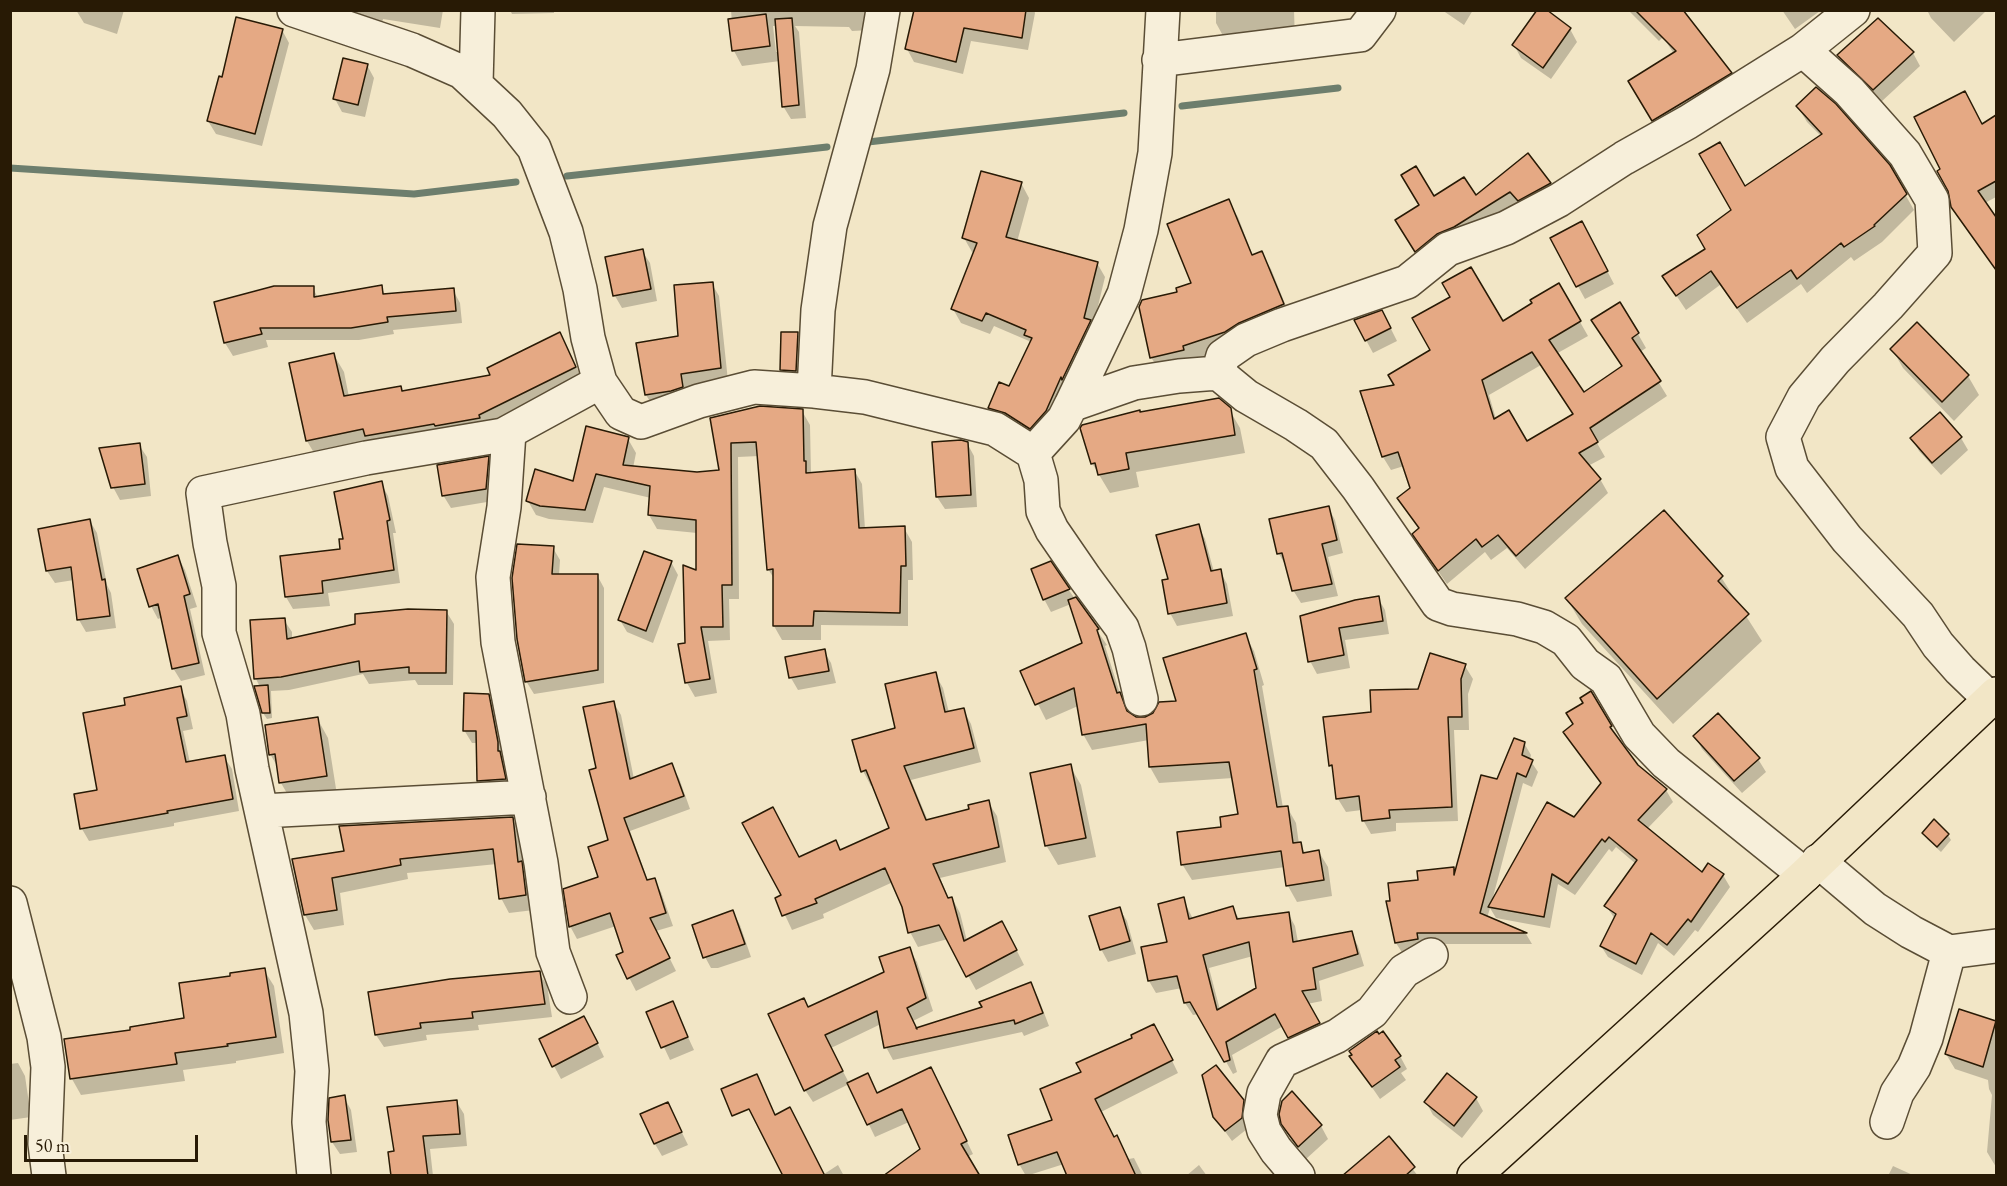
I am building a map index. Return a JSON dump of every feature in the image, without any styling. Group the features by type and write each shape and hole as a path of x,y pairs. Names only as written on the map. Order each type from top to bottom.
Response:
{"main road":[{"path":"1474,1176 1812,868 1994,697"}],"street":[{"path":"294,10 412,50 462,72 507,114 534,148 566,232 580,289 588,338 600,382 621,413 641,423 699,401 754,387 814,391 865,397 995,429 1033,453 1041,480 1043,511 1052,530 1078,569 1122,628 1141,699"},
{"path":"476,84 478,10"},
{"path":"814,391 818,310 830,226 873,69 883,10"},
{"path":"1033,453 1064,419 1124,294 1141,230 1155,153 1162,10"},
{"path":"1159,60 1360,35 1378,10"},
{"path":"1218,373 1223,356 1246,340 1407,282 1448,249 1506,228 1559,200 1803,50 1853,10"},
{"path":"1803,50 1849,91 1905,154 1932,200 1935,253 1804,397 1783,437 1792,468 1847,539 1918,615 1938,645 1959,670 1994,697"},
{"path":"1071,405 1134,383 1218,373 1246,396 1324,444 1358,488 1438,604 1452,609 1517,619 1544,627 1566,640 1585,664 1606,679 1639,735 1666,763 1812,868 1911,932 1949,952 1996,946"},
{"path":"314,1176 309,1122 312,1071 306,1013 243,714 219,633 219,586 203,493 366,458 503,435 600,382"},
{"path":"509,432 504,507 493,577 498,642 541,863 553,952 570,997"},
{"path":"262,811 529,797"},
{"path":"10,903 44,1037 48,1067 45,1144 49,1176"},
{"path":"1887,1122 1897,1093 1914,1067 1926,1038 1949,952"},
{"path":"1298,1176 1276,1150 1264,1131 1260,1114 1264,1093 1282,1061 1337,1036 1372,1012 1404,971 1431,955"}],"building":[{"path":"914,10 1026,10 1022,38 964,28 956,62 905,49"},
{"path":"1537,10 1547,10 1571,28 1543,68 1512,45"},
{"path":"1635,10 1683,10 1732,73 1652,121 1628,81 1676,51"},
{"path":"766,14 770,46 732,51 728,19"},
{"path":"236,17 283,29 255,134 207,121 219,76 222,77"},
{"path":"792,18 799,105 782,107 775,19"},
{"path":"1878,18 1914,52 1873,90 1837,55"},
{"path":"343,58 368,64 358,105 333,99"},
{"path":"1816,87 1836,104 1890,165 1907,194 1875,226 1844,247 1841,243 1797,279 1791,270 1737,308 1711,271 1676,296 1662,276 1705,249 1697,235 1731,210 1699,154 1720,142 1745,186 1822,134 1796,106"},
{"path":"1965,91 1982,124 1996,115 1996,181 1978,191 1996,217 1996,270 1951,207 1948,191 1937,171 1940,169 1914,117"},
{"path":"1528,153 1551,183 1518,201 1510,192 1454,227 1437,234 1415,252 1395,220 1419,205 1401,175 1416,166 1434,196 1464,177 1476,195"},
{"path":"981,171 1022,182 1006,237 1098,262 1084,318 1091,320 1046,411 1030,429 1005,413 988,408 999,382 1009,386 1032,338 1024,335 1026,330 986,313 982,321 951,309 977,243 962,238"},
{"path":"1229,199 1252,255 1262,251 1284,304 1239,323 1225,332 1183,346 1184,350 1150,358 1139,307 1142,300 1177,292 1176,288 1191,283 1167,224"},
{"path":"1582,221 1608,271 1576,287 1550,238"},
{"path":"643,249 651,289 613,296 605,257"},
{"path":"1471,267 1503,321 1532,303 1530,300 1559,283 1581,321 1549,340 1584,392 1622,366 1591,320 1620,302 1639,333 1632,338 1661,381 1590,428 1598,442 1579,453 1601,479 1516,556 1498,535 1482,547 1476,539 1438,571 1412,534 1419,528 1397,498 1410,488 1398,452 1382,457 1360,391 1394,385 1388,375 1430,350 1412,318 1450,297 1442,283","holes":["1532,352 1573,414 1527,441 1509,410 1494,419 1482,380"]},
{"path":"713,282 721,368 681,374 683,387 645,395 636,343 678,336 674,285"},
{"path":"382,285 383,294 454,288 456,311 387,317 388,322 351,328 260,328 262,334 224,343 214,302 274,286 314,286 314,297"},
{"path":"1382,310 1391,328 1365,341 1354,320"},
{"path":"1917,322 1969,375 1942,402 1890,349"},
{"path":"560,332 576,367 479,415 480,418 365,436 363,429 306,441 289,363 334,353 344,396 401,386 402,391 490,375 487,368"},
{"path":"781,332 798,332 796,371 780,370"},
{"path":"1219,398 1231,408 1235,435 1126,453 1129,469 1098,475 1095,463 1091,464 1080,428 1082,425 1140,410 1140,412"},
{"path":"760,406 803,409 806,473 855,469 859,528 905,526 906,566 901,566 900,613 814,611 813,626 773,626 773,569 767,570 756,442 731,443 732,585 722,585 723,627 701,627 710,679 685,683 678,644 685,643 683,565 696,570 696,520 648,515 650,486 596,474 585,510 540,506 526,501 535,469 573,481 586,426 629,437 623,465 697,472 719,470 710,418"},
{"path":"1940,412 1962,437 1932,463 1910,438"},
{"path":"961,440 968,442 971,495 936,497 932,442"},
{"path":"140,443 145,484 111,488 99,448"},
{"path":"489,456 486,489 442,496 437,465"},
{"path":"382,481 390,520 387,521 394,570 322,581 323,593 285,597 280,556 340,549 339,539 343,539 334,492"},
{"path":"1329,506 1337,540 1322,544 1332,584 1292,591 1282,553 1277,554 1269,519"},
{"path":"1664,510 1723,576 1718,581 1749,614 1657,699 1565,598"},
{"path":"90,519 102,580 105,579 110,616 77,620 71,567 46,571 38,529"},
{"path":"1199,524 1211,571 1221,569 1227,603 1168,614 1162,580 1168,579 1156,535"},
{"path":"517,544 554,546 552,574 598,574 598,670 525,682 517,639 512,578"},
{"path":"644,551 672,561 646,631 618,620"},
{"path":"178,555 190,594 184,596 199,663 172,669 158,604 149,607 137,569"},
{"path":"1051,561 1070,589 1043,600 1031,569"},
{"path":"1379,596 1383,621 1339,628 1344,655 1308,662 1300,616 1355,600"},
{"path":"1076,597 1099,629 1097,630 1117,693 1120,692 1127,711 1136,717 1145,717 1153,713 1159,702 1176,701 1163,658 1246,633 1257,669 1254,670 1277,807 1288,806 1293,843 1301,842 1303,853 1319,850 1324,880 1286,886 1281,851 1181,865 1177,832 1221,827 1220,817 1238,814 1229,762 1149,767 1146,724 1082,735 1074,688 1035,705 1020,671 1082,643 1068,600"},
{"path":"408,609 447,610 446,673 409,673 409,667 360,672 359,661 281,677 254,679 250,620 285,618 287,639 355,624 355,614"},
{"path":"825,649 829,671 789,678 785,657"},
{"path":"1430,653 1466,664 1461,679 1462,717 1448,717 1452,807 1389,810 1390,818 1362,821 1359,796 1336,799 1323,717 1371,712 1370,690 1418,689"},
{"path":"936,672 945,712 964,708 974,748 904,766 926,820 969,809 968,805 989,800 999,847 933,864 948,898 952,897 964,941 1002,921 1017,950 966,977 939,925 908,933 902,907 885,868 815,899 817,903 782,916 775,898 781,895 742,823 773,807 799,857 836,840 840,850 889,828 866,770 861,772 852,740 895,728 885,684"},
{"path":"268,685 270,713 262,713 254,686"},
{"path":"181,686 187,716 177,718 186,762 225,755 233,799 80,829 74,794 97,790 83,713 125,705 124,698"},
{"path":"1591,691 1612,726 1610,727 1638,765 1667,789 1638,820 1702,872 1708,863 1724,874 1691,922 1688,919 1667,945 1651,933 1636,964 1600,946 1616,914 1604,906 1637,860 1609,837 1605,842 1602,839 1568,884 1552,874 1544,917 1488,907 1547,802 1574,817 1601,783 1563,732 1573,724 1566,713 1583,703 1580,698"},
{"path":"464,693 489,694 498,751 500,751 506,779 477,781 476,731 463,731"},
{"path":"614,701 630,779 672,763 684,796 624,818 647,880 655,878 666,913 650,918 670,958 627,979 616,955 623,952 610,913 569,927 563,889 598,877 588,847 608,840 589,770 596,768 583,707"},
{"path":"1718,713 1760,758 1734,781 1693,736"},
{"path":"318,717 327,776 279,783 275,754 269,755 265,725"},
{"path":"1514,738 1525,742 1522,755 1533,760 1526,777 1517,773 1480,913 1527,933 1417,933 1418,939 1395,943 1386,901 1390,901 1388,883 1418,880 1417,871 1454,867 1454,875 1481,775 1497,779"},
{"path":"1071,764 1086,838 1045,846 1030,773"},
{"path":"513,817 518,862 522,861 526,895 499,899 493,849 400,859 401,865 332,878 337,910 304,915 292,859 344,851 339,826"},
{"path":"1934,819 1949,834 1937,847 1922,833"},
{"path":"1184,897 1189,919 1233,906 1237,919 1289,912 1293,942 1352,931 1358,954 1313,968 1316,989 1302,991 1320,1023 1288,1038 1275,1014 1226,1042 1230,1060 1224,1062 1190,1002 1184,1003 1177,976 1148,981 1141,947 1167,942 1158,904","holes":["1249,942 1256,988 1217,1010 1203,955"]},
{"path":"1120,907 1130,941 1100,950 1089,916"},
{"path":"733,910 745,944 703,958 692,925"},
{"path":"910,947 926,998 907,1008 916,1028 982,1007 979,1002 1031,982 1043,1013 1015,1024 1014,1020 884,1048 877,1011 825,1035 843,1071 804,1091 768,1014 804,998 808,1007 884,972 879,957"},
{"path":"265,968 276,1037 175,1053 177,1064 70,1079 64,1039 130,1030 130,1027 184,1018 179,983 230,976 230,973"},
{"path":"540,971 545,1004 472,1012 473,1018 420,1023 421,1028 375,1035 368,992 450,979"},
{"path":"673,1001 688,1037 661,1048 646,1012"},
{"path":"1959,1009 1996,1021 1983,1067 1945,1054"},
{"path":"584,1016 598,1043 552,1067 539,1039"},
{"path":"1154,1024 1173,1060 1095,1099 1114,1137 1117,1135 1136,1176 1067,1176 1057,1152 1018,1165 1008,1135 1052,1120 1040,1089 1081,1072 1076,1063 1132,1038 1131,1035"},
{"path":"1377,1031 1379,1034 1383,1031 1401,1056 1395,1060 1400,1067 1372,1087 1349,1056 1352,1055 1349,1051"},
{"path":"1216,1065 1244,1100 1242,1118 1225,1131 1213,1117 1202,1075"},
{"path":"931,1067 967,1141 961,1144 980,1176 883,1176 920,1149 902,1109 867,1125 847,1083 868,1073 877,1093"},
{"path":"1447,1073 1477,1097 1454,1126 1424,1102"},
{"path":"757,1074 775,1115 790,1107 825,1176 783,1176 749,1109 732,1116 721,1089"},
{"path":"1292,1091 1322,1125 1298,1147 1281,1124 1279,1114 1282,1101"},
{"path":"345,1095 351,1140 331,1142 328,1120 329,1098"},
{"path":"457,1100 460,1134 423,1136 428,1176 391,1176 388,1152 394,1151 387,1107"},
{"path":"668,1102 682,1132 654,1144 640,1114"},
{"path":"1389,1136 1415,1167 1405,1176 1342,1176"}],"waterway":[{"path":"1182,106 1338,88"},
{"path":"868,142 1124,113"},
{"path":"567,176 827,147"},
{"path":"10,168 414,194 516,182"}]}
